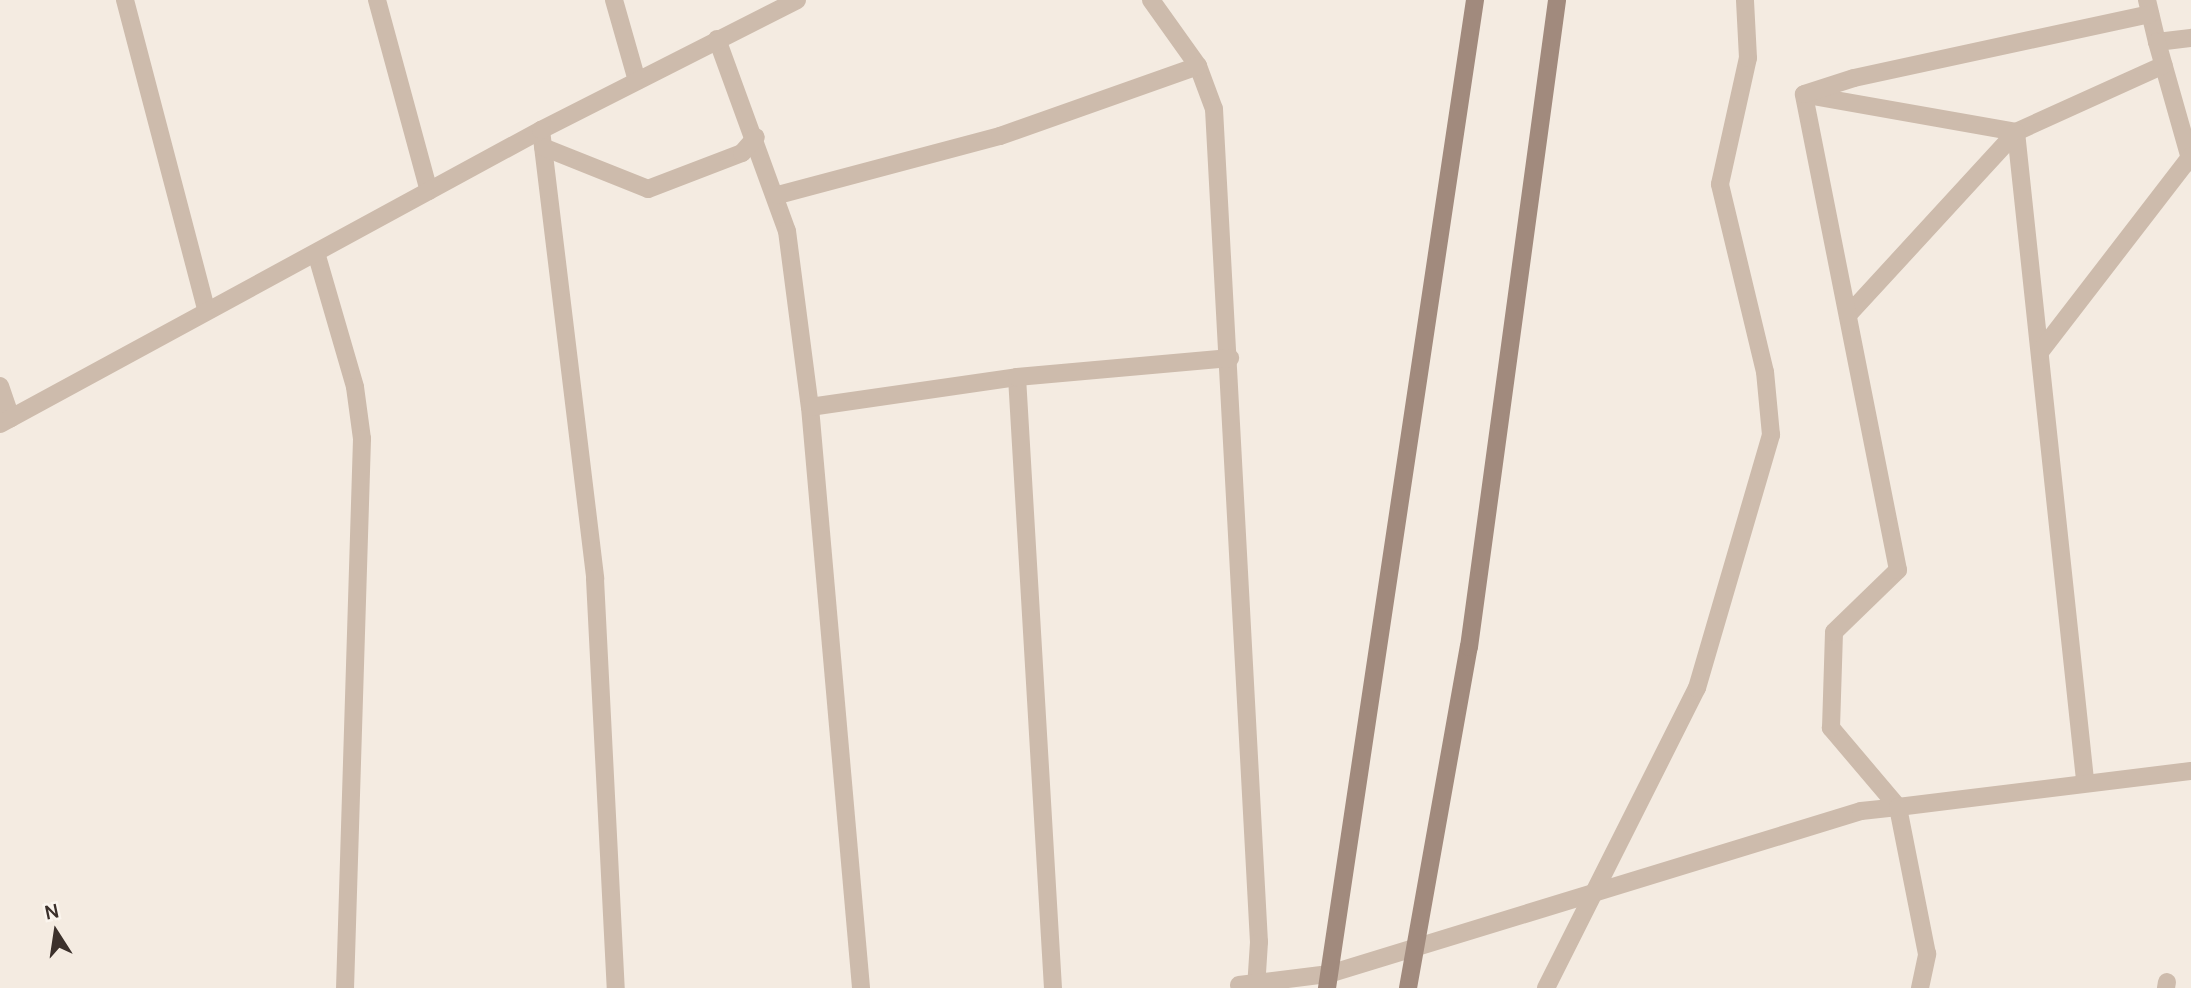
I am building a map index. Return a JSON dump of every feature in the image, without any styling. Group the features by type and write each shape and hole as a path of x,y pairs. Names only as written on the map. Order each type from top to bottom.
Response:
{"main road":[{"path":"1328,981 1475,0"},
{"path":"1408,988 1469,647 1557,0"}],"street":[{"path":"125,0 206,309"},
{"path":"377,0 429,191"},
{"path":"614,0 637,81"},
{"path":"0,386 6,421 206,309 317,256 429,191 542,139 637,81 797,0"},
{"path":"1151,0 1198,66 1214,109 1230,358 1252,985 1328,981 1415,947 1861,811 2085,780 2191,771"},
{"path":"1546,988 1697,688 1771,435 1765,372 1720,184 1748,58 1745,0"},
{"path":"1804,94 1853,78 2148,7 2190,158 2040,352"},
{"path":"2157,42 2191,38"},
{"path":"717,39 778,195 810,407 861,988"},
{"path":"1847,315 2016,132 2164,65"},
{"path":"778,195 1000,136 1198,66"},
{"path":"1804,94 2016,132"},
{"path":"1804,94 1898,570 1834,632 1831,728 1898,807 1927,954 1920,988"},
{"path":"2016,132 2085,780"},
{"path":"542,139 648,189 742,153 756,137"},
{"path":"542,139 595,579 616,988"},
{"path":"317,256 355,387 362,439 345,988"},
{"path":"810,407 1017,377 1230,358"},
{"path":"1017,377 1053,988"}]}
